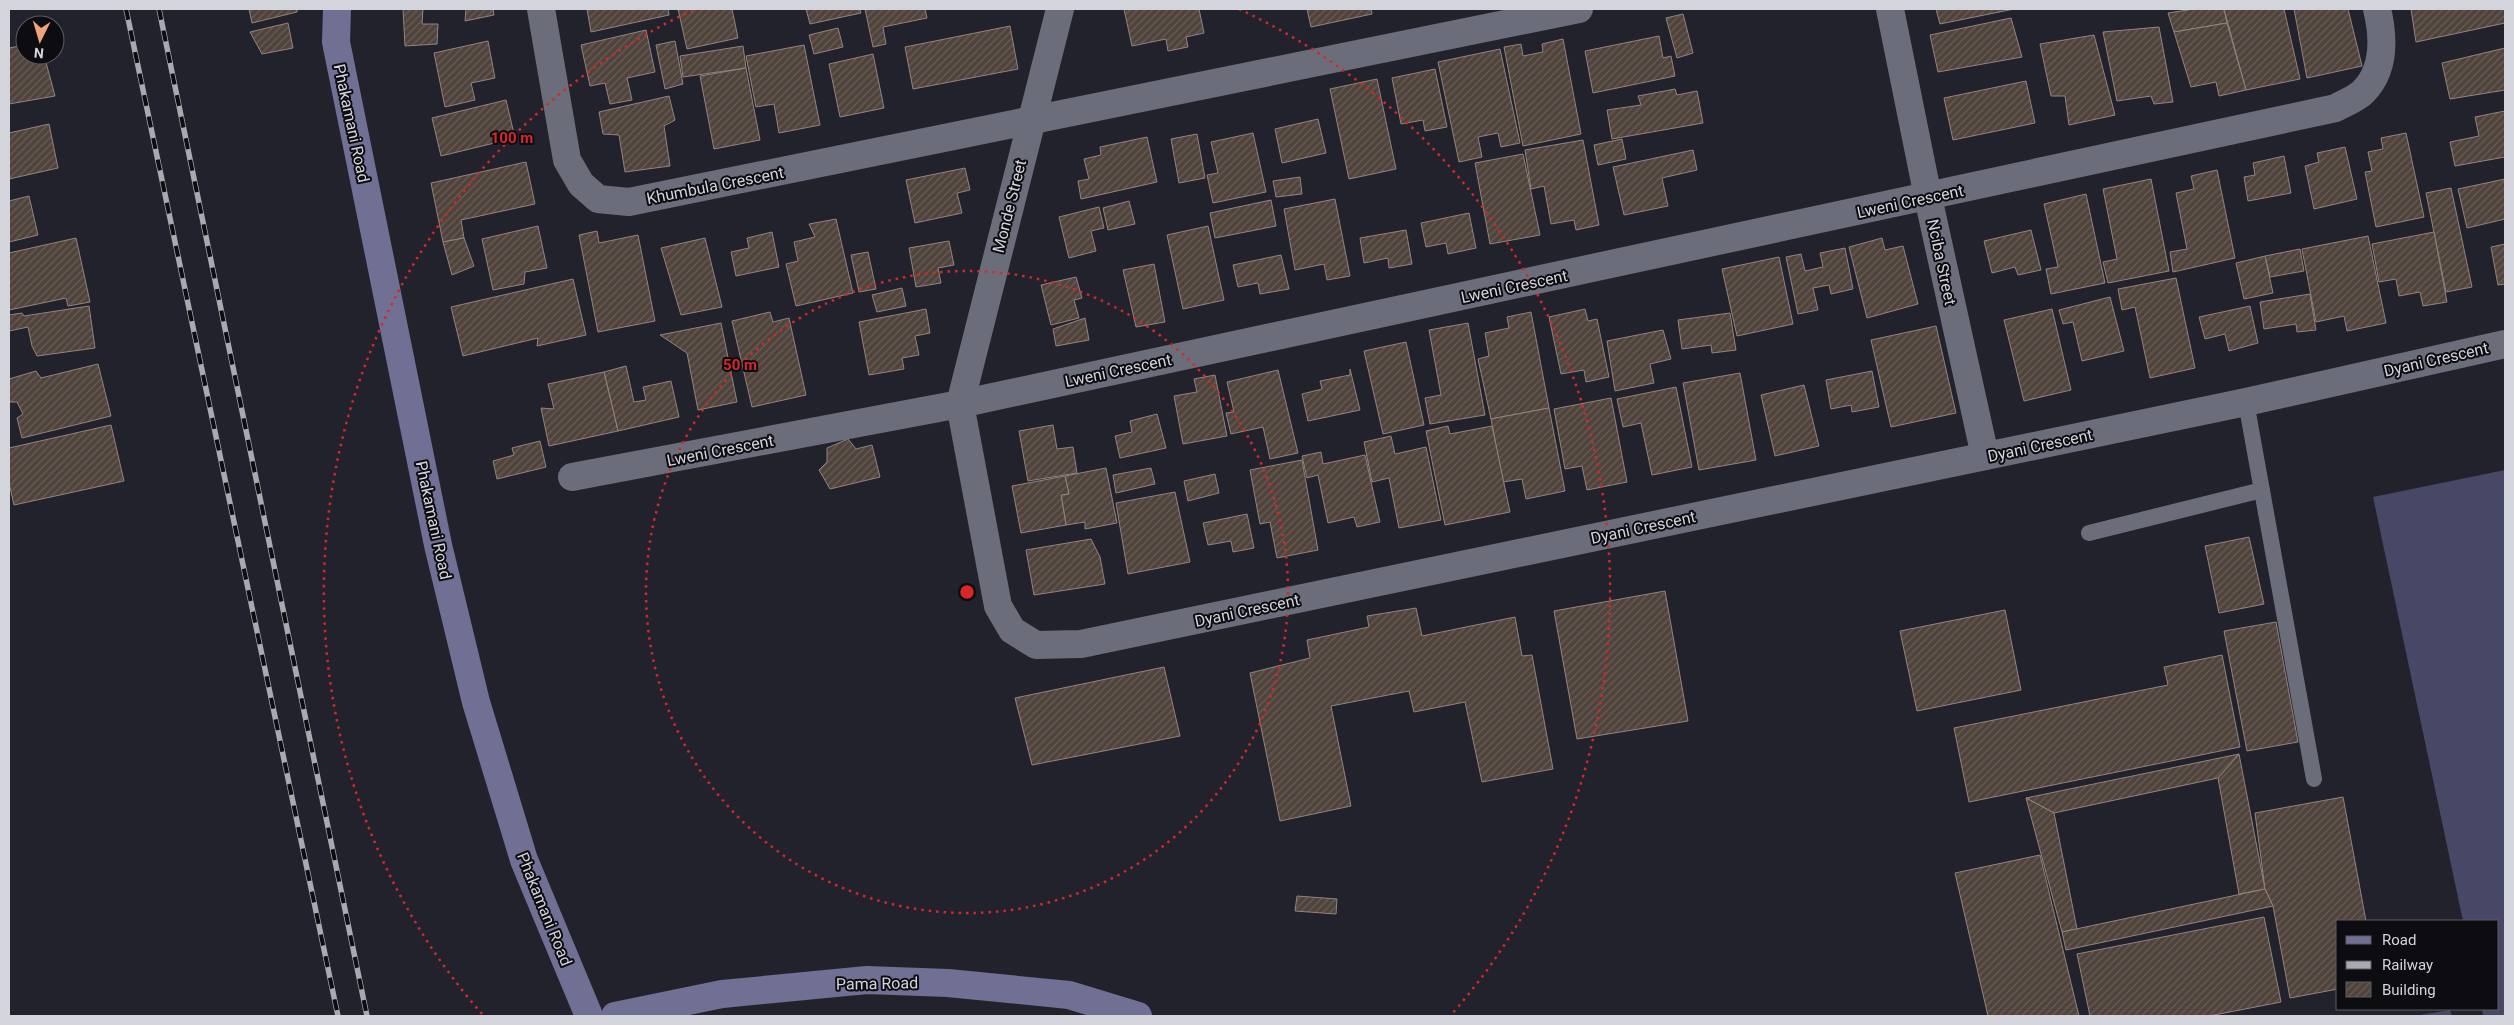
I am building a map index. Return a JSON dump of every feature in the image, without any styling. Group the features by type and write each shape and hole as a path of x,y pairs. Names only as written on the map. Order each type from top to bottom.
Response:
{"street":[{"name":"Phakamani Road","path":"337,9 336,42 438,545 476,702 524,860 589,1016"},
{"name":"Khumbula Crescent","path":"541,9 567,160 580,184 598,199 629,202 1030,120"},
{"name":"Monde Street","path":"960,404 1030,120 1060,9"},
{"path":"1030,120 1579,9"},
{"name":"Nciba Street","path":"1890,9 1928,197 1985,456"},
{"name":"Lweni Crescent","path":"572,478 960,404 2336,108 2362,93 2375,75 2382,53 2381,22 2377,9"},
{"name":"Dyani Crescent","path":"960,404 998,606 1012,630 1036,645 1081,644 2246,402 2505,344"},
{"name":"Pama Road","path":"615,1016 722,994 866,980 948,983 1069,995 1138,1016"}],"lane":[{"path":"2246,402 2314,779"},
{"path":"2089,533 2262,490"}],"shaded area":[{"path":"2505,470 2505,1016 2483,1016 2482,1010 2499,1010 2499,920 2463,920 2373,497"},
{"path":"2450,1010 2452,1016 2414,1016"}],"building":[{"path":"249,9 297,9 297,12 252,23"},
{"path":"403,9 423,9 422,24 438,24 437,44 405,46"},
{"path":"466,9 493,9 494,15 465,21"},
{"path":"587,9 668,9 669,15 591,32"},
{"path":"678,9 732,9 738,38 687,49"},
{"path":"806,9 860,9 861,13 810,24"},
{"path":"865,9 925,9 927,18 883,27 886,44 873,47"},
{"path":"1124,9 1199,9 1204,33 1186,37 1188,47 1168,51 1166,39 1132,46"},
{"path":"1307,9 1371,9 1372,14 1311,27"},
{"path":"1936,9 2014,9 1940,24"},
{"path":"2194,9 2224,9 2227,23 2174,32 2168,13"},
{"path":"2224,9 2284,9 2300,79 2246,90"},
{"path":"2294,9 2348,9 2362,66 2307,78"},
{"path":"2411,9 2505,9 2505,23 2416,42"},
{"path":"1683,14 1693,53 1677,58 1666,18"},
{"path":"2011,18 2022,57 1938,72 1930,35"},
{"path":"288,23 293,48 262,54 250,32"},
{"path":"2227,23 2246,90 2219,96 2216,82 2191,87 2174,32"},
{"path":"1010,26 1018,69 913,89 905,47"},
{"path":"2159,27 2173,102 2154,104 2151,96 2117,101 2103,32"},
{"path":"838,28 843,47 814,54 809,35"},
{"path":"646,30 655,72 627,78 632,100 610,104 605,83 590,86 581,45"},
{"path":"2094,35 2115,115 2069,125 2065,96 2051,96 2040,44"},
{"path":"1659,36 1663,58 1671,56 1675,76 1593,93 1585,51"},
{"path":"1563,39 1581,134 1523,146 1504,47 1521,44 1523,56 1543,52 1542,44"},
{"path":"488,41 495,78 471,83 475,100 445,107 434,53"},
{"path":"675,41 683,84 665,89 656,45"},
{"path":"804,45 820,125 779,133 774,104 756,107 746,56"},
{"path":"743,46 746,68 683,77 680,56"},
{"path":"15,47 15,65 47,65 55,96 9,104 9,48"},
{"path":"2505,48 2505,90 2450,99 2442,63"},
{"path":"1500,49 1520,143 1501,147 1498,133 1478,137 1482,157 1459,162 1438,62"},
{"path":"873,54 884,108 840,117 829,64"},
{"path":"746,68 760,140 714,149 700,76"},
{"path":"1435,69 1447,127 1425,131 1423,120 1401,124 1392,78"},
{"path":"1377,79 1396,169 1349,179 1330,89"},
{"path":"2026,81 2035,123 1953,140 1944,98"},
{"path":"1675,89 1677,95 1697,91 1703,123 1612,139 1607,110 1641,105 1638,96"},
{"path":"669,96 675,120 664,126 670,166 625,172 619,135 603,134 599,112"},
{"path":"506,100 515,138 441,156 432,118"},
{"path":"2505,111 2505,157 2455,166 2450,142 2479,136 2475,117"},
{"path":"1318,119 1326,153 1282,163 1275,129"},
{"path":"49,124 58,168 9,179 9,133"},
{"path":"1253,133 1266,192 1213,203 1207,175 1218,173 1211,142"},
{"path":"2406,133 2424,217 2376,227 2365,172 2372,171 2368,152 2383,149 2381,138"},
{"path":"1197,134 1205,178 1179,183 1171,139"},
{"path":"1147,137 1157,182 1081,199 1078,181 1089,179 1084,159 1101,155 1100,147"},
{"path":"1622,139 1626,159 1598,165 1594,145"},
{"path":"1583,140 1599,225 1576,230 1574,220 1551,224 1544,186 1531,189 1525,150"},
{"path":"2345,147 2357,199 2314,209 2305,166 2319,162 2317,153"},
{"path":"1693,150 1697,170 1662,178 1668,206 1624,215 1613,167"},
{"path":"1523,154 1540,235 1490,244 1475,163"},
{"path":"2284,156 2291,193 2248,201 2244,177 2255,175 2253,163"},
{"path":"526,162 535,204 461,220 464,238 443,242 431,183"},
{"path":"965,168 970,190 957,193 962,213 915,223 906,180"},
{"path":"2217,170 2235,258 2173,272 2170,252 2187,249 2176,193 2194,189 2191,176"},
{"path":"1300,177 1302,194 1276,197 1273,181"},
{"path":"2151,179 2169,271 2108,283 2103,262 2117,259 2103,189"},
{"path":"2505,179 2505,219 2467,228 2458,189"},
{"path":"2451,188 2472,287 2446,292 2426,193"},
{"path":"2086,194 2105,283 2051,294 2046,269 2058,267 2044,204"},
{"path":"29,196 38,235 9,242 9,201"},
{"path":"1335,199 1350,276 1327,280 1324,264 1295,270 1284,209"},
{"path":"1271,200 1276,226 1215,238 1210,213"},
{"path":"1129,201 1135,224 1108,230 1103,208"},
{"path":"1099,207 1104,228 1091,231 1096,251 1069,258 1059,217"},
{"path":"1469,213 1476,248 1448,254 1446,243 1426,247 1421,223"},
{"path":"836,219 853,293 796,306 786,264 798,261 794,242 815,237 809,224"},
{"path":"538,226 547,268 525,272 524,284 493,290 482,239"},
{"path":"1208,226 1224,300 1183,309 1167,235"},
{"path":"1406,230 1412,264 1389,268 1388,258 1364,263 1360,238"},
{"path":"2031,230 2041,270 2018,275 2015,267 1992,273 1984,241"},
{"path":"597,231 599,243 638,235 655,321 598,332 579,235"},
{"path":"772,232 779,267 736,276 731,252 749,248 747,238"},
{"path":"2434,232 2447,302 2423,306 2420,292 2399,296 2396,279 2379,282 2372,244"},
{"path":"2368,236 2386,323 2347,331 2344,316 2316,322 2302,249"},
{"path":"76,238 90,302 68,306 66,298 9,310 9,253"},
{"path":"464,238 474,266 452,275 443,242"},
{"path":"705,238 722,307 681,315 661,248"},
{"path":"1882,238 1885,250 1903,246 1918,304 1867,318 1849,247"},
{"path":"949,241 954,265 938,268 941,283 916,287 909,248"},
{"path":"2505,244 2505,284 2498,285 2491,247"},
{"path":"1845,248 1853,289 1831,294 1829,285 1813,288 1818,310 1798,314 1786,257 1801,254 1805,271 1823,267 1820,253"},
{"path":"2300,249 2304,271 2270,277 2265,256"},
{"path":"868,252 876,289 859,292 851,255"},
{"path":"1281,255 1289,289 1260,294 1258,283 1238,287 1233,265"},
{"path":"2265,256 2273,293 2244,299 2236,263"},
{"path":"1779,257 1793,324 1737,336 1722,269"},
{"path":"1154,264 1165,322 1136,327 1123,270"},
{"path":"1076,277 1082,298 1074,300 1079,318 1051,325 1041,285"},
{"path":"2176,278 2195,368 2150,378 2135,307 2122,310 2118,289"},
{"path":"573,279 586,335 537,346 538,338 463,356 451,307"},
{"path":"902,288 906,306 877,312 872,295"},
{"path":"2310,294 2316,330 2297,332 2296,324 2264,329 2260,302"},
{"path":"2110,297 2124,351 2082,361 2073,322 2063,324 2059,310"},
{"path":"89,306 95,348 37,356 32,346 28,327 9,331 9,315 22,313 24,316"},
{"path":"2250,306 2258,343 2229,351 2225,334 2205,339 2199,317"},
{"path":"926,309 930,333 915,336 919,355 902,358 904,369 869,375 859,322"},
{"path":"1585,309 1588,321 1597,319 1609,377 1586,382 1584,370 1561,374 1549,317"},
{"path":"2052,309 2071,390 2024,401 2004,320"},
{"path":"770,312 773,322 789,318 806,395 752,407 732,321"},
{"path":"1531,312 1549,408 1491,419 1478,359 1489,356 1485,333 1509,328 1507,317"},
{"path":"1730,313 1736,350 1712,353 1711,345 1682,349 1678,320"},
{"path":"1085,318 1089,340 1056,346 1053,329"},
{"path":"721,323 737,402 698,410 687,353 660,335"},
{"path":"1468,323 1485,415 1430,424 1425,398 1441,395 1429,330"},
{"path":"1936,326 1956,413 1891,427 1871,340"},
{"path":"1663,330 1671,359 1650,364 1654,383 1615,391 1607,341"},
{"path":"1406,342 1424,425 1383,434 1364,351"},
{"path":"98,364 111,416 22,438 17,418 23,414 17,402 9,402 9,379 36,371 41,378"},
{"path":"626,366 634,402 646,400 643,387 671,381 679,417 618,431 604,372"},
{"path":"1350,369 1360,410 1308,421 1302,394 1322,389 1320,381 1350,375"},
{"path":"1278,370 1298,453 1270,459 1263,427 1231,434 1226,413 1234,412 1227,382"},
{"path":"1872,371 1879,407 1852,412 1851,405 1831,409 1826,380"},
{"path":"604,372 618,431 549,446 541,408 554,409 548,384"},
{"path":"1740,373 1756,460 1699,470 1683,383"},
{"path":"1215,375 1227,436 1183,444 1174,396 1197,392 1194,379"},
{"path":"1804,385 1819,446 1775,456 1761,395"},
{"path":"1676,387 1692,467 1652,475 1641,423 1623,427 1617,399"},
{"path":"1611,398 1627,482 1587,490 1582,466 1565,469 1554,409"},
{"path":"1549,408 1565,491 1526,499 1522,479 1503,482 1491,419"},
{"path":"1157,414 1166,448 1120,458 1115,436 1132,432 1130,421"},
{"path":"111,425 124,481 14,505 9,483 9,448"},
{"path":"1053,425 1057,449 1073,447 1077,473 1028,481 1019,431"},
{"path":"1448,426 1450,434 1492,426 1510,512 1445,525 1426,431"},
{"path":"1391,436 1395,454 1426,447 1441,520 1399,528 1389,478 1372,482 1364,442"},
{"path":"848,439 856,449 872,445 880,477 830,489 819,470 827,462 827,448"},
{"path":"540,441 546,467 497,479 493,461 514,455 512,448"},
{"path":"1321,452 1323,464 1365,455 1380,522 1357,527 1354,517 1328,523 1318,475 1307,478 1302,456"},
{"path":"1302,460 1318,550 1277,558 1270,522 1260,524 1250,470"},
{"path":"1106,468 1117,523 1085,529 1085,522 1066,525 1061,495 1069,494 1065,476"},
{"path":"1151,468 1155,484 1116,493 1113,475"},
{"path":"1215,474 1219,493 1188,501 1184,481"},
{"path":"1065,476 1069,494 1061,495 1066,525 1021,533 1012,486"},
{"path":"1175,492 1190,562 1128,574 1116,503"},
{"path":"1247,514 1254,548 1233,552 1231,541 1208,545 1203,523"},
{"path":"2249,537 2264,604 2219,613 2205,546"},
{"path":"1091,539 1100,557 1105,584 1034,595 1026,550"},
{"path":"1665,591 1688,721 1577,739 1554,611"},
{"path":"1416,608 1422,636 1515,617 1522,656 1532,655 1553,769 1482,782 1465,702 1414,712 1409,691 1331,706 1351,806 1280,821 1250,673 1310,658 1307,640 1369,627 1367,616"},
{"path":"2005,610 2021,690 1917,711 1900,631"},
{"path":"2276,622 2298,742 2247,751 2224,631"},
{"path":"2222,655 2240,747 1969,802 1954,728 2168,685 2164,667"},
{"path":"1164,667 1180,736 1032,765 1015,698"},
{"path":"2239,754 2265,889 2239,894 2218,778"},
{"path":"2239,754 2218,778 2054,813 2026,798"},
{"path":"2343,797 2366,920 2336,920 2336,989 2290,998 2273,906 2265,889 2255,813"},
{"path":"2026,798 2054,813 2077,929 2062,932"},
{"path":"2040,855 2079,1016 1988,1016 1955,873"},
{"path":"2265,889 2273,906 2066,950 2062,932"},
{"path":"1297,896 1337,899 1336,914 1295,911"},
{"path":"2264,917 2281,1002 2209,1016 2090,1016 2077,954"}],"railway":[{"path":"126,9 338,1016"},
{"path":"159,9 367,1016"}]}
